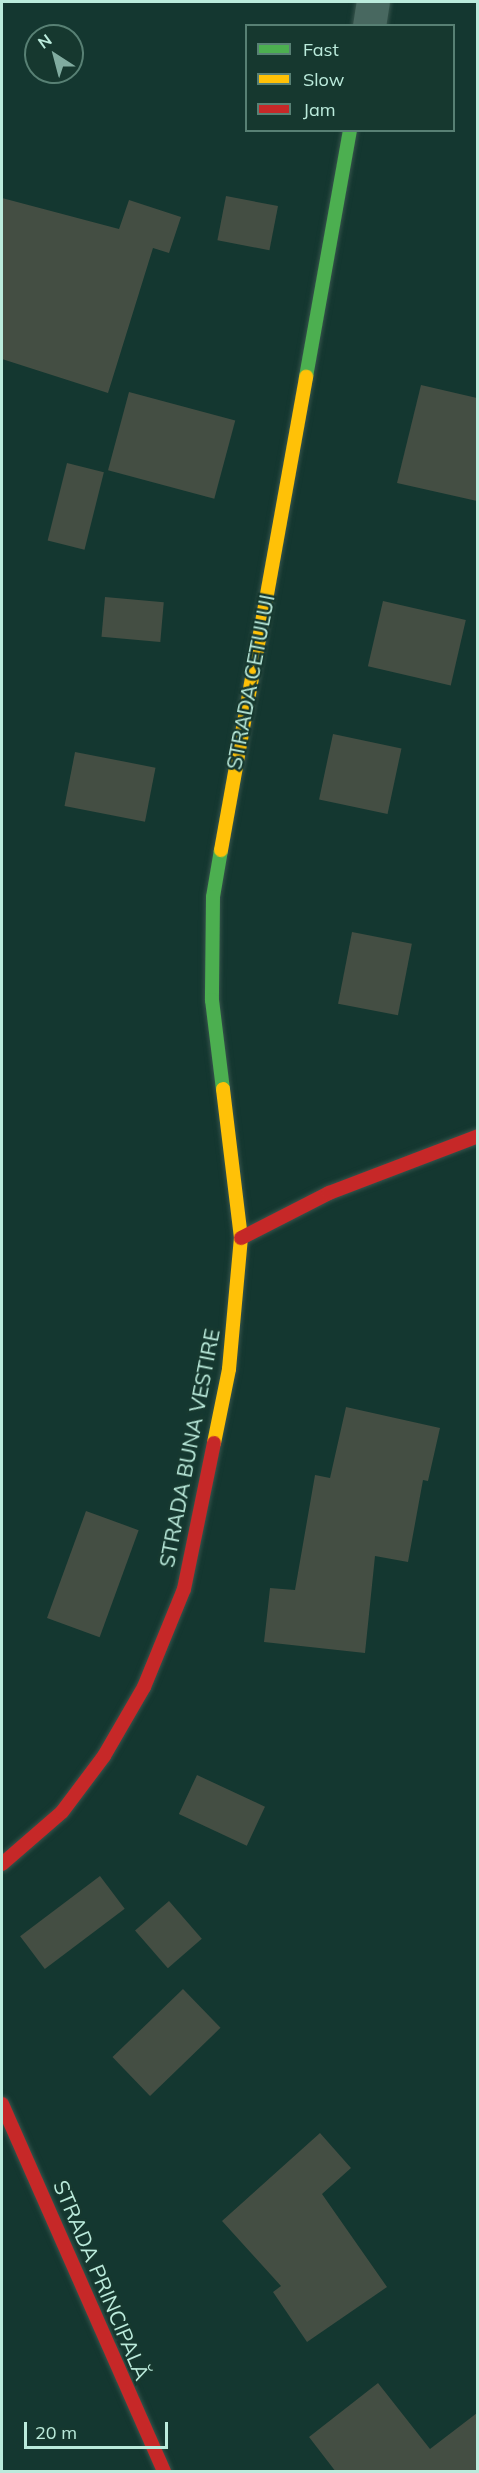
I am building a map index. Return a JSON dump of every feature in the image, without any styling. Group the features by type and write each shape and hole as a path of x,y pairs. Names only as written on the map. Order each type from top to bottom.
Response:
{"street":[{"path":"369,24 373,2"},
{"name":"STRADA CETULUI","path":"241,1238 212,1000 213,897 350,132"},
{"path":"241,1238 379,1171 477,1136"},
{"name":"STRADA BUNA VESTIRE","path":"2,1864 62,1812 104,1756 144,1687 183,1589 229,1369 241,1238"},
{"name":"STRADA PRINCIPALĂ","path":"2,2104 164,2472"}],"building":[{"path":"226,196 278,206 269,250 217,240"},
{"path":"2,198 119,229 129,200 181,217 169,253 153,248 108,393 2,359"},
{"path":"421,385 477,398 477,501 397,483"},
{"path":"129,392 235,420 214,499 108,470"},
{"path":"67,463 104,472 85,550 48,541"},
{"path":"105,597 164,602 160,642 102,637"},
{"path":"383,601 466,620 451,685 368,666"},
{"path":"333,734 401,749 388,814 319,800"},
{"path":"75,752 155,768 145,822 65,806"},
{"path":"352,932 412,944 398,1015 338,1004"},
{"path":"346,1407 440,1428 428,1481 423,1480 408,1562 375,1556 365,1653 264,1642 270,1588 295,1590 315,1475 330,1478"},
{"path":"86,1511 139,1530 100,1637 47,1618"},
{"path":"197,1775 265,1807 247,1846 179,1814"},
{"path":"100,1876 125,1909 45,1969 20,1936"},
{"path":"169,1901 202,1939 168,1968 135,1931"},
{"path":"183,1989 221,2028 150,2096 113,2057"},
{"path":"320,2133 351,2168 322,2194 387,2287 307,2342 273,2292 281,2286 222,2221"},
{"path":"378,2383 430,2449 477,2413 477,2472 336,2472 309,2437"}],"traffic: fast":[{"path":"306,377 350,132"},
{"path":"221,850 213,897 212,1000 223,1089"}],"traffic: slow":[{"path":"221,850 306,377"},
{"path":"214,1443 229,1369 241,1238 223,1089"}],"traffic: jam":[{"path":"241,1238 329,1193 478,1136"},
{"path":"2,1864 62,1812 104,1756 144,1687 184,1589 214,1443"},
{"path":"2,2104 164,2472"}]}
